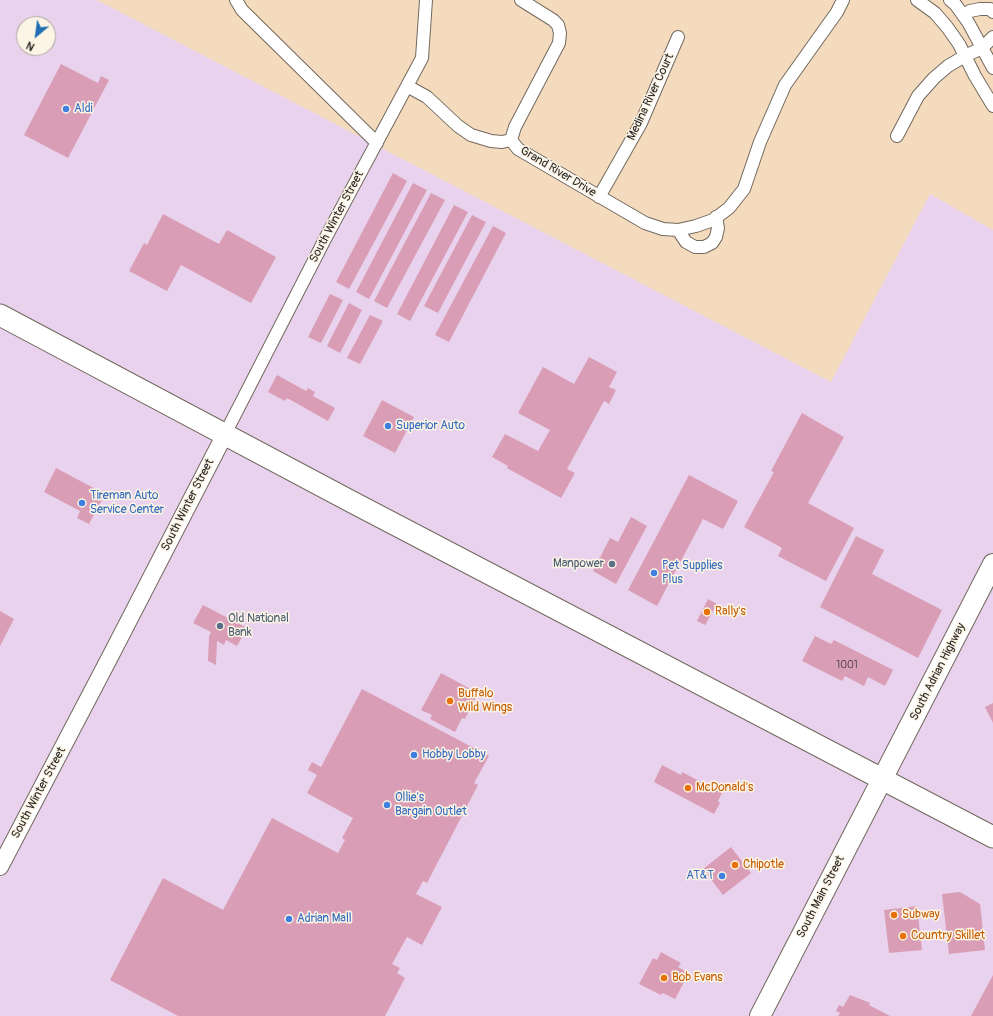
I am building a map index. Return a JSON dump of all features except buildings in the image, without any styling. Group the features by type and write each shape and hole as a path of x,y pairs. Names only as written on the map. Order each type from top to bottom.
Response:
{"highway":[{"path":"0,315 372,512 993,837"}],"main road":[{"name":"South Adrian Highway","path":"883,779 993,564"},
{"name":"South Main Street","path":"760,1016 883,779"}],"street":[{"path":"236,0 242,10 377,143"},
{"name":"South Winter Street","path":"0,867 112,655 325,239 422,58 426,0"},
{"name":"Grand River Drive","path":"521,0 554,20 558,25 560,44 515,127 511,140 518,149 645,223 663,229 678,230 696,226 716,217 728,208 744,189 760,142 785,86 837,12 843,0"},
{"path":"917,0 935,13 947,27 965,56 988,101 993,106"},
{"path":"950,0 963,15 993,68"},
{"path":"963,15 970,11 980,9 990,9 993,12"},
{"path":"897,136 918,96 934,78 948,66 982,48 993,36"},
{"name":"Medina River Court","path":"599,197 641,123 678,37"},
{"path":"407,86 427,97 458,126 471,135 491,141 502,142 511,140"},
{"path":"678,230 686,242 695,247 704,247 712,243 716,237 718,228 716,217"}],"shaded area":[{"path":"0,0 97,0 831,382 930,194 993,230 993,1016 0,1016"}],"place":[{"name":"Aldi","path":"66,109"},
{"name":"Superior Auto","path":"388,426"},
{"name":"Tireman Auto Service Center","path":"82,503"},
{"name":"Manpower","path":"612,564"},
{"name":"Pet Supplies Plus","path":"654,573"},
{"name":"Rally's","path":"707,612"},
{"name":"Old National Bank","path":"220,626"},
{"name":"Buffalo Wild Wings","path":"450,701"},
{"name":"Hobby Lobby","path":"414,755"},
{"name":"McDonald's","path":"688,788"},
{"name":"Ollie's Bargain Outlet","path":"387,805"},
{"name":"Chipotle","path":"735,865"},
{"name":"AT&T","path":"722,876"},
{"name":"Subway","path":"894,915"},
{"name":"Adrian Mall","path":"289,919"},
{"name":"Country Skillet","path":"903,936"},
{"name":"Bob Evans","path":"664,978"}]}
